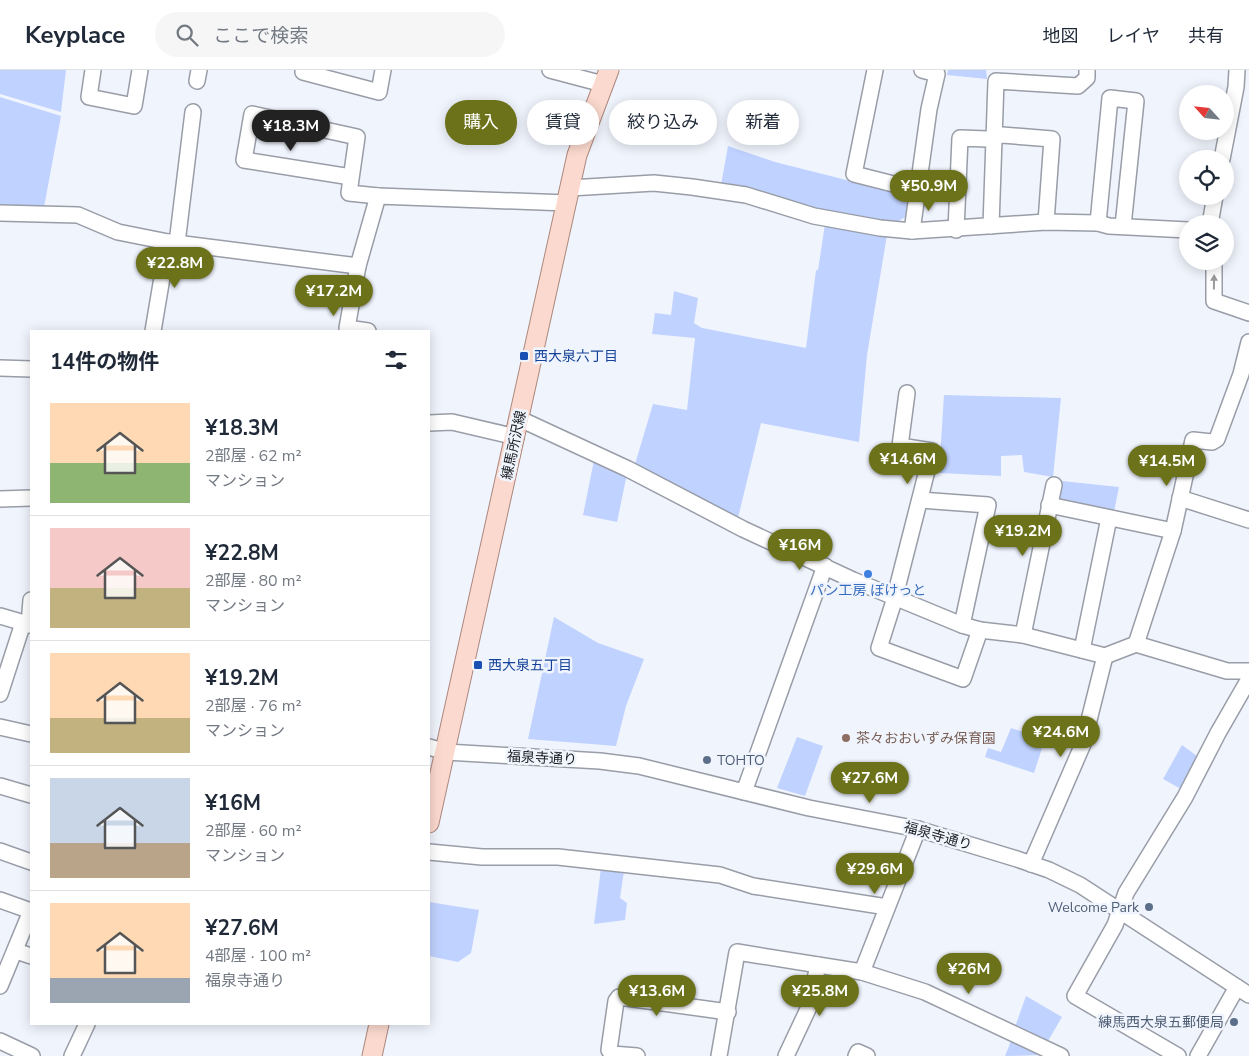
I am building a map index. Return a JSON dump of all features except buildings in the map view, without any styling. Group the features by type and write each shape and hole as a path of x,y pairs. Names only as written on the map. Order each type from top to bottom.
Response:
{"main road":[{"name":"練馬所沢線","path":"430,814 437,749 518,428 577,155 606,77"},
{"path":"372,1056 378,1025"}],"street":[{"path":"93,70 89,97 134,106 140,70"},
{"path":"300,71 379,92 383,70"},
{"path":"550,70 606,77"},
{"path":"875,70 854,174 917,190"},
{"path":"912,231 929,109 936,74 922,70"},
{"path":"991,226 994,75 1078,86 1087,78 1087,70"},
{"path":"1224,150 1236,87 1237,70"},
{"path":"1098,223 1110,98 1136,100 1123,226"},
{"path":"153,330 172,242 193,112"},
{"path":"351,177 244,160 252,114 357,137 349,193 378,196 568,195 654,183 746,195 814,216 880,228 912,231 956,230 1046,222 1098,223 1179,229"},
{"path":"956,230 960,138 987,138 994,136 1052,139 1046,222"},
{"path":"361,330 347,328 358,266 378,196"},
{"path":"0,213 78,215 118,232 172,242 358,266"},
{"path":"1214,270 1214,301 1249,313"},
{"path":"1136,644 1173,531 1193,440 1212,442 1217,439 1241,374 1249,342"},
{"path":"0,368 30,369"},
{"path":"907,393 900,446 932,451 879,648 963,680 980,630"},
{"path":"430,423 452,422 518,428 628,469 743,529 962,625 980,630 1022,635 1105,656 1136,644 1226,671 1249,671"},
{"path":"1022,635 1054,485"},
{"path":"0,499 30,498"},
{"path":"1180,498 1249,520"},
{"path":"920,500 988,504 962,625"},
{"path":"1049,505 1173,531"},
{"path":"1082,650 1109,518"},
{"path":"744,792 825,566"},
{"path":"0,694 28,624 30,608"},
{"path":"0,616 28,624"},
{"path":"1031,864 1083,744 1105,656"},
{"path":"1178,1056 1074,996 1115,925 1126,893 1185,797 1218,733 1249,679"},
{"path":"0,727 30,734"},
{"name":"福泉寺通り","path":"437,749 600,761 639,766 744,792 918,829 1031,864 1080,884 1243,991"},
{"path":"0,786 30,795"},
{"path":"862,972 918,829"},
{"path":"0,851 30,862"},
{"path":"430,852 482,857 558,857 720,875 753,886 887,907"},
{"path":"0,900 30,911"},
{"path":"0,986 4,966 16,950 30,914"},
{"path":"16,950 30,956"},
{"path":"719,1056 737,952 862,972 925,992 1061,1056"},
{"path":"786,1056 808,1007 818,966"},
{"path":"1198,1056 1243,991"},
{"path":"638,1056 612,1054 608,1050 616,1001 619,997 728,1012"},
{"path":"72,1056 87,1025"},
{"path":"0,1041 27,1055"},
{"path":"856,1056 858,1052 867,1056"}],"shaded area":[{"path":"0,70 66,70 61,112 0,94"},
{"path":"948,70 986,70 987,79 947,75"},
{"path":"0,97 61,116 44,207 0,204"},
{"path":"728,146 775,162 894,192 908,202 905,217 894,224 811,209 721,185"},
{"path":"825,224 887,235 867,355 859,442 761,423 738,518 635,464 653,404 687,410 695,338 652,334 655,313 671,315 674,291 698,298 694,323 702,328 806,348 816,270 818,270"},
{"path":"944,395 1061,398 1053,477 1024,472 1022,455 1001,456 1001,476 939,473"},
{"path":"594,460 627,474 617,522 583,515"},
{"path":"1062,481 1119,487 1114,512 1063,503 1059,497"},
{"path":"554,617 598,643 644,659 626,706 616,746 528,739"},
{"path":"1011,728 1045,739 1034,773 985,757 988,748 1001,752"},
{"path":"797,737 823,746 805,796 777,788"},
{"path":"1182,745 1197,756 1181,789 1163,779"},
{"path":"601,868 624,871 620,898 627,903 625,920 594,924"},
{"path":"430,902 479,910 471,953 458,962 430,956"},
{"path":"1026,996 1062,1017 1048,1041 1015,1027"},
{"path":"1011,1041 1041,1055 1005,1056"}],"place":[{"name":"西大泉六丁目","path":"524,356"},
{"name":"パン工房 ぽけっと","path":"868,574"},
{"name":"西大泉五丁目","path":"478,665"},
{"name":"茶々おおいずみ保育園","path":"846,738"},
{"name":"TOHTO","path":"707,760"},
{"name":"Welcome Park","path":"1149,907"},
{"name":"練馬西大泉五郵便局","path":"1234,1022"}]}
